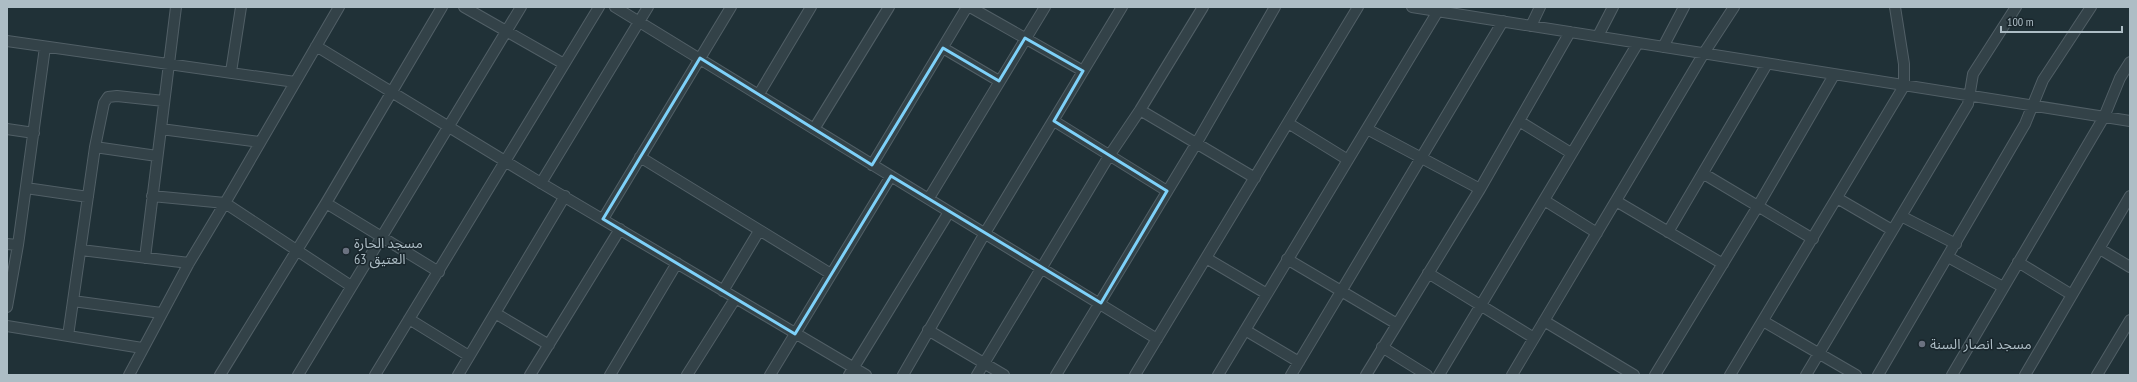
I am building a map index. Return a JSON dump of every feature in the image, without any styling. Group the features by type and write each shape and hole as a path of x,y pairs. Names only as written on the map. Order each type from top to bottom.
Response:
{"street":[{"path":"145,258 176,7"},
{"path":"231,72 241,7"},
{"path":"129,375 142,348 189,263 339,7"},
{"path":"220,375 326,203 442,7"},
{"path":"464,7 564,64"},
{"path":"298,375 520,7"},
{"path":"376,375 599,7"},
{"path":"615,7 872,165 929,198 949,212 1101,303 1157,339"},
{"path":"541,183 648,7"},
{"path":"604,219 731,7"},
{"path":"758,94 811,7"},
{"path":"814,129 888,7"},
{"path":"872,165 966,7"},
{"path":"970,7 1083,70"},
{"path":"929,198 1045,7"},
{"path":"903,375 985,233 1054,122 1083,70 1122,7"},
{"path":"977,375 1109,156 1140,110 1203,7"},
{"path":"1056,375 1101,303 1276,7"},
{"path":"1135,375 1358,7"},
{"path":"1412,7 1438,11 1464,11 1503,22 1704,53 1834,76 2130,121"},
{"path":"1531,26 1540,7"},
{"path":"1598,36 1613,7"},
{"path":"1663,47 1684,7"},
{"path":"1512,375 1704,53 1734,7"},
{"path":"1730,375 1904,86 1904,64 1894,7"},
{"path":"1806,375 1968,104 1973,74 2016,7"},
{"path":"1878,375 2025,124 2043,80 2091,7"},
{"path":"1218,375 1438,11"},
{"path":"1291,375 1503,22"},
{"path":"1366,375 1480,189 1570,32"},
{"path":"7,41 295,82"},
{"path":"1439,375 1482,306 1571,153 1638,43"},
{"path":"316,46 541,183 604,219 795,334 851,371 866,375"},
{"path":"7,307 18,245 45,47"},
{"path":"943,48 999,81"},
{"path":"1952,375 2003,286 2104,117 2114,91 2130,62"},
{"path":"1668,232 1704,174 1767,64"},
{"path":"1655,375 1758,206 1834,76"},
{"path":"68,336 95,147 104,103 108,97 117,96 164,101"},
{"path":"1140,110 1255,178"},
{"path":"1519,121 1571,153"},
{"path":"1054,122 1167,191"},
{"path":"1288,123 1348,160"},
{"path":"7,129 34,133"},
{"path":"161,129 260,142"},
{"path":"1367,129 1480,189"},
{"path":"95,147 157,156"},
{"path":"640,157 831,274"},
{"path":"1704,174 1813,239"},
{"path":"770,375 891,176"},
{"path":"26,188 88,197"},
{"path":"152,196 225,203 351,286"},
{"path":"458,375 565,196"},
{"path":"2026,375 2130,196"},
{"path":"1837,198 1892,230"},
{"path":"1544,200 1597,233"},
{"path":"1616,201 1723,264"},
{"path":"326,203 439,272"},
{"path":"851,371 949,212"},
{"path":"1901,216 1956,244"},
{"path":"530,375 620,229"},
{"path":"723,291 759,231"},
{"path":"7,244 18,245"},
{"path":"2100,249 2130,267"},
{"path":"81,250 189,263"},
{"path":"1948,257 2003,286"},
{"path":"1206,258 1267,294"},
{"path":"1287,259 1397,324"},
{"path":"2018,262 2072,295"},
{"path":"610,375 676,263"},
{"path":"1428,273 1534,338"},
{"path":"687,375 735,299"},
{"path":"73,301 161,314"},
{"path":"495,313 549,345"},
{"path":"409,320 469,356"},
{"path":"2098,375 2130,320"},
{"path":"1544,321 1634,375"},
{"path":"1763,321 1856,375"},
{"path":"7,326 142,348"},
{"path":"928,330 1004,375"},
{"path":"1245,330 1299,362"},
{"path":"1382,347 1427,375"}],"highlighted area":[{"path":"1025,38 1083,71 1054,121 1167,191 1101,303 891,176 795,334 603,219 700,58 872,165 943,48 999,81"}],"place":[{"name":"مسجد الحارة 63 العتيق","path":"346,251"},
{"name":"مسجد انصار السنة","path":"1922,344"}]}
